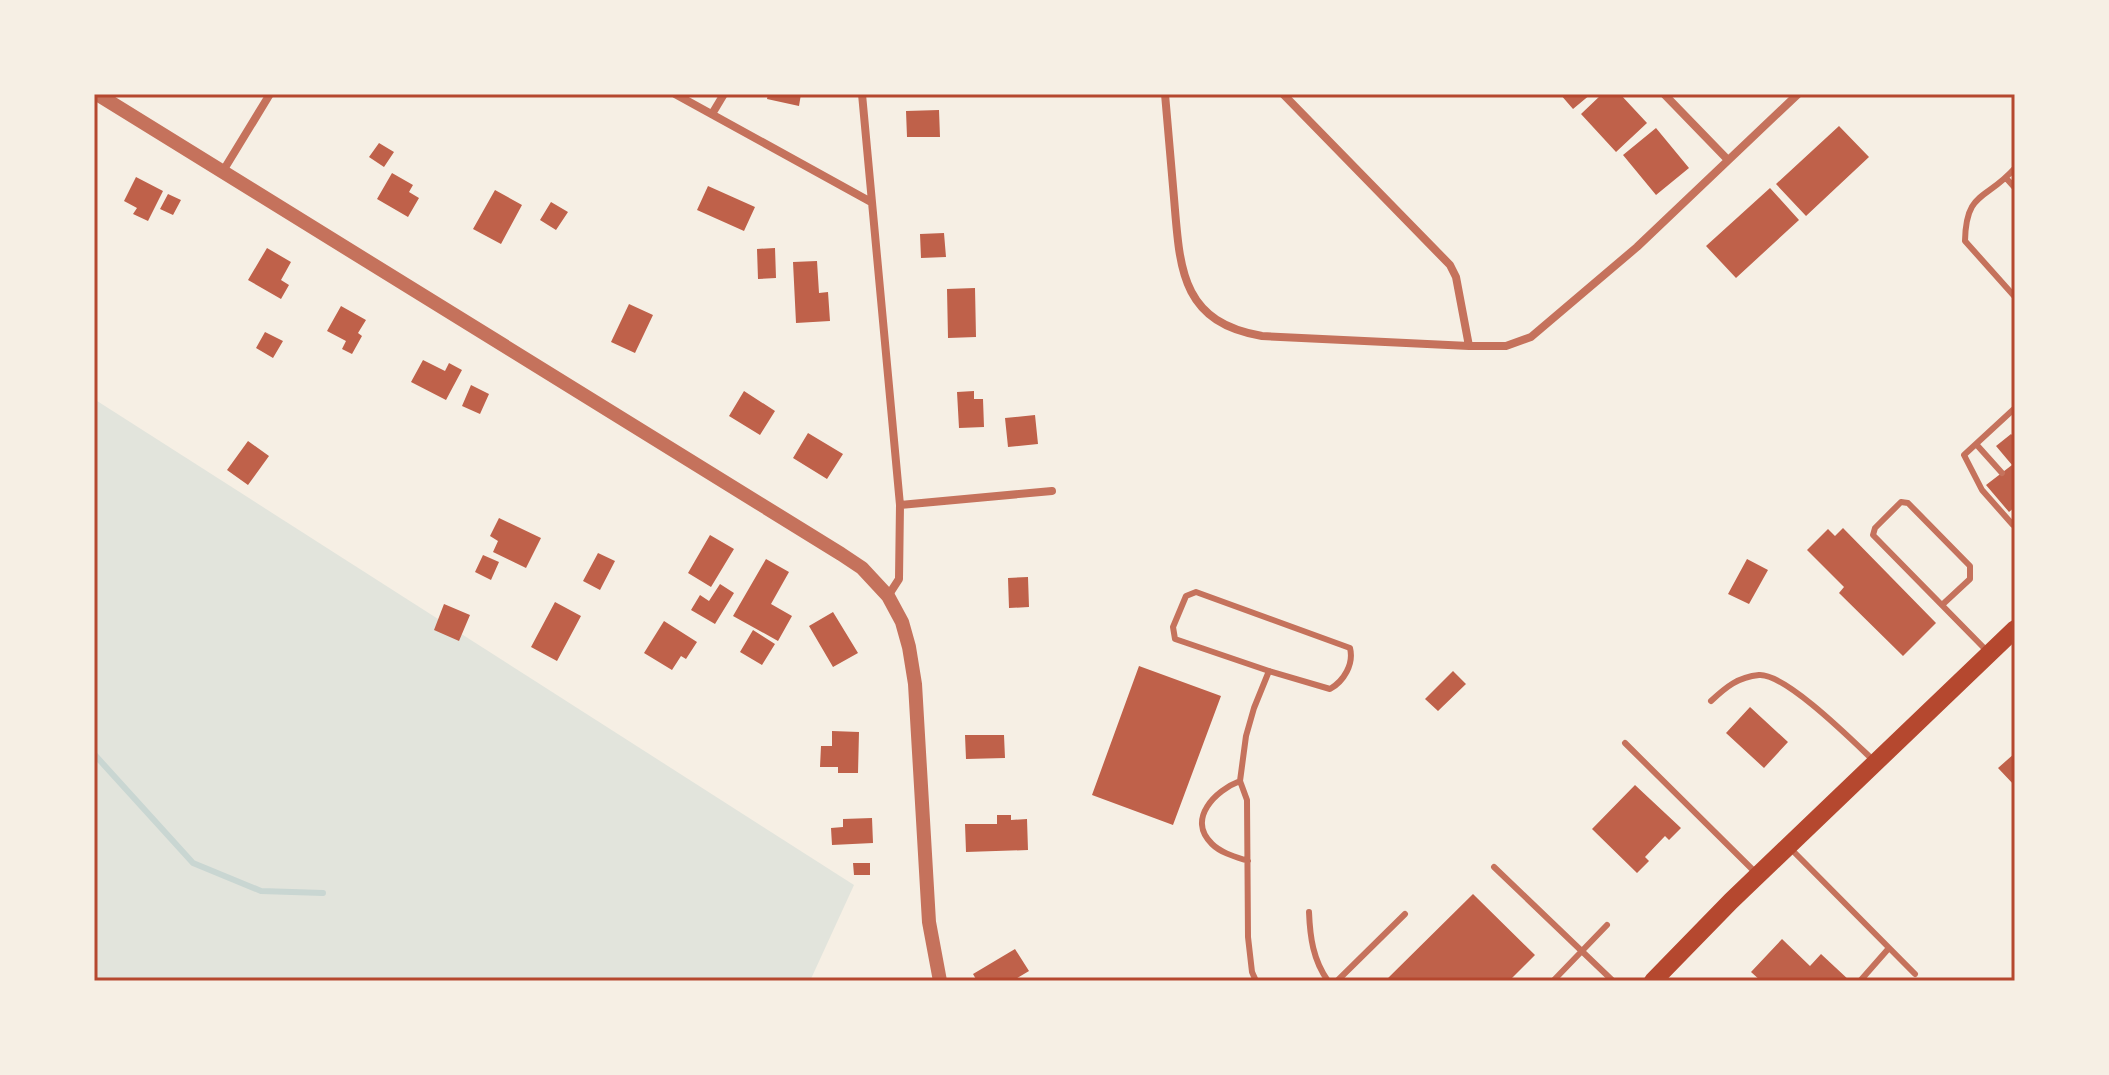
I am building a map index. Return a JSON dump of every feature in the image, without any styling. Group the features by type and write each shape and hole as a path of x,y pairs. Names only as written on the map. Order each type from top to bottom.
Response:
{"main road":[{"path":"1653,981 1758,875 2015,629"}],"street":[{"path":"97,94 862,568 888,596 902,622 915,684 929,922 940,981"},
{"path":"223,171 270,94"},
{"path":"675,94 871,202"},
{"path":"712,114 724,94"},
{"path":"862,94 900,505 899,579 888,596"},
{"path":"1165,94 1179,255 1188,289 1209,316 1240,332 1262,336 1469,346 1506,346 1531,337 1637,247 1798,94"},
{"path":"1283,94 1450,265 1456,277 1469,346"},
{"path":"1664,94 1728,160"},
{"path":"900,505 1052,491"}],"lane":[{"path":"2013,292 1965,241 1965,220 1971,204 2015,168"},
{"path":"2006,178 2015,188"},
{"path":"2014,410 1964,455 1982,490 2015,524"},
{"path":"1976,444 2002,473"},
{"path":"1942,605 1970,579 1970,566 1908,503 1901,502 1875,528 1873,535 1942,605 1990,653"},
{"path":"1196,592 1350,648 1352,657 1342,683 1330,689 1269,671 1175,639 1173,627 1186,596 1196,592"},
{"path":"1256,981 1248,937 1247,800 1240,781 1246,736 1269,671"},
{"path":"1711,701 1731,682 1762,674 1784,683 1876,762"},
{"path":"1625,743 1758,875"},
{"path":"1240,781 1224,787 1209,800 1203,816 1204,833 1213,845 1248,861"},
{"path":"1788,846 1915,974"},
{"path":"1494,867 1613,981"},
{"path":"1309,912 1313,950 1320,970 1328,981"},
{"path":"1337,981 1405,914"},
{"path":"1553,981 1607,925"},
{"path":"1860,981 1889,948"}],"shaded area":[{"path":"94,399 854,885 810,981 94,981"}],"building":[{"path":"768,94 801,94 799,106 767,99"},
{"path":"1560,94 1591,94 1573,109"},
{"path":"1602,94 1620,94 1647,123 1616,152 1581,114"},
{"path":"939,110 940,137 907,137 906,111"},
{"path":"1839,126 1869,157 1806,216 1776,184"},
{"path":"1656,128 1689,168 1656,195 1623,155"},
{"path":"379,143 394,152 384,167 369,157"},
{"path":"392,173 413,185 409,192 419,198 408,217 377,199"},
{"path":"136,177 163,191 148,221 133,214 137,208 124,201"},
{"path":"708,186 755,207 744,231 697,210"},
{"path":"1770,188 1799,220 1736,278 1706,246"},
{"path":"495,190 522,205 501,244 473,229"},
{"path":"168,194 181,200 173,215 160,209"},
{"path":"551,202 568,212 556,230 540,220"},
{"path":"944,233 946,257 921,258 920,234"},
{"path":"267,248 291,262 281,280 289,285 281,299 248,280"},
{"path":"775,248 776,278 758,279 757,249"},
{"path":"817,261 819,293 828,292 830,321 796,323 793,262"},
{"path":"975,288 976,337 948,338 947,289"},
{"path":"629,304 653,315 635,353 611,342"},
{"path":"341,306 366,320 358,333 362,336 352,354 342,349 346,341 327,331"},
{"path":"265,332 283,341 273,358 256,348"},
{"path":"423,360 445,371 449,363 462,370 446,400 411,382"},
{"path":"471,385 489,394 480,414 462,406"},
{"path":"744,391 775,411 760,435 729,416"},
{"path":"974,391 974,399 983,399 984,427 959,428 957,392"},
{"path":"1035,415 1038,444 1008,447 1005,418"},
{"path":"808,433 843,454 827,479 793,458"},
{"path":"2011,434 2015,438 2015,507 2009,512 1986,485 2012,465 1996,446"},
{"path":"248,441 269,456 248,485 227,470"},
{"path":"499,518 541,538 526,568 493,552 498,541 490,536"},
{"path":"1843,528 1936,623 1903,656 1839,593 1844,587 1807,550 1828,529 1835,536"},
{"path":"710,535 734,549 711,587 688,573"},
{"path":"598,553 615,561 600,590 583,581"},
{"path":"483,555 499,562 491,580 475,572"},
{"path":"766,559 789,572 771,604 792,616 778,641 733,616"},
{"path":"1747,559 1768,570 1749,604 1728,594"},
{"path":"1028,577 1029,607 1009,608 1008,578"},
{"path":"720,584 734,593 715,624 691,610 700,595 709,601"},
{"path":"555,602 581,616 557,661 531,647"},
{"path":"444,604 470,615 459,641 434,630"},
{"path":"833,612 858,653 833,667 809,626"},
{"path":"664,621 697,642 686,659 681,656 672,670 644,653"},
{"path":"753,630 775,644 762,665 740,652"},
{"path":"1139,666 1221,696 1173,825 1092,795"},
{"path":"1453,671 1466,684 1438,711 1425,699"},
{"path":"1750,707 1788,742 1764,768 1726,733"},
{"path":"832,731 859,732 858,773 838,773 838,767 820,767 821,746 832,746"},
{"path":"965,735 1004,735 1005,758 966,759"},
{"path":"2015,753 2015,786 1998,768"},
{"path":"1635,785 1681,828 1669,840 1665,836 1645,857 1649,861 1637,873 1592,829"},
{"path":"997,815 1011,815 1011,820 1027,819 1028,850 966,852 965,824 997,824"},
{"path":"872,818 873,843 832,845 831,828 843,827 843,819"},
{"path":"853,863 870,863 870,875 854,875"},
{"path":"1473,894 1535,955 1509,981 1385,981"},
{"path":"1782,939 1810,966 1821,954 1850,981 1761,981 1751,972"},
{"path":"1015,949 1029,971 1012,981 977,981 973,974"}],"waterway":[{"path":"94,754 193,863 261,891 323,893"}]}
